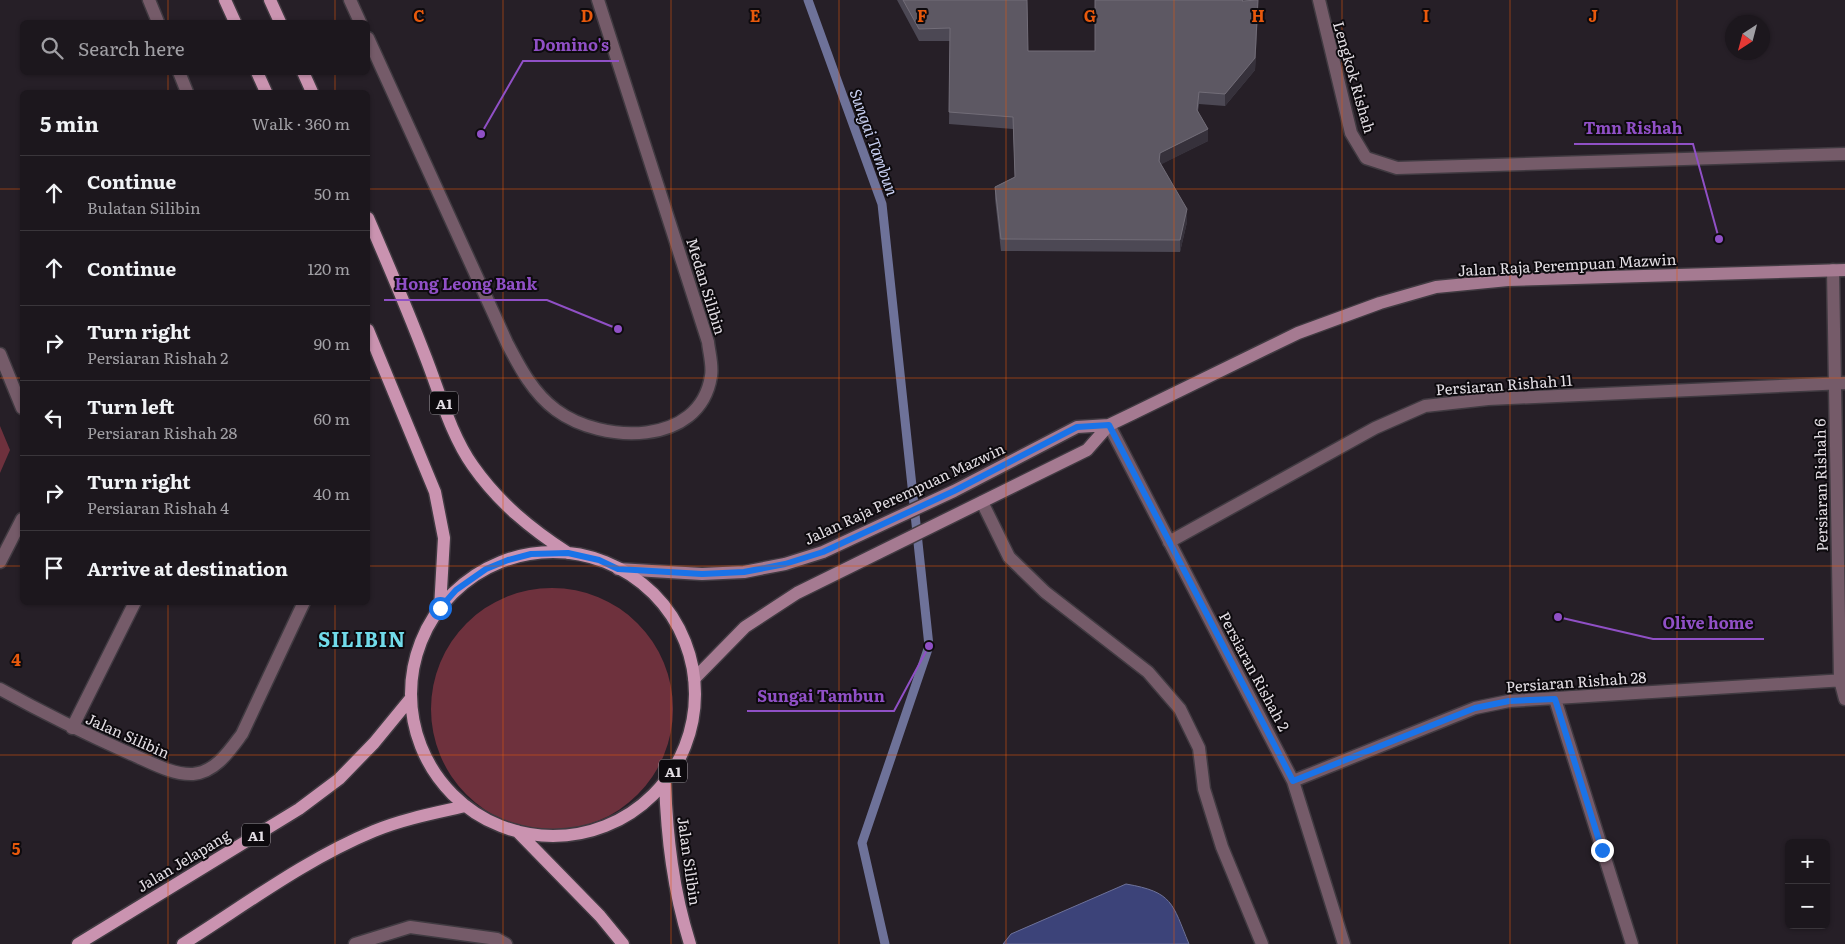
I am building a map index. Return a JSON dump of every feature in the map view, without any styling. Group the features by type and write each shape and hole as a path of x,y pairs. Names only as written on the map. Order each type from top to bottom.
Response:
{"main road":[{"path":"225,0 234,20"},
{"path":"270,0 279,20"},
{"path":"258,75 265,90"},
{"path":"304,75 311,90"},
{"name":"A1","path":"370,223 403,297 452,424 472,465 498,498 535,532 568,553"},
{"name":"Jalan Raja Perempuan Mazwin","path":"618,569 702,574 744,572 785,564 823,552 954,491 1077,427 1109,425 1298,333 1380,303 1436,287 1508,280 1839,270"},
{"name":"A1","path":"370,335 435,492 444,538 444,569 440,608"},
{"name":"Jalan Raja Perempuan Mazwin","path":"694,679 745,627 796,593 1087,450 1109,425"},
{"name":"A1","path":"568,553 599,560 618,569 654,595 676,623 688,650 694,679 695,701 690,733 678,764 666,782 642,806 604,827 560,836 516,831 495,823 466,806 444,784 427,758 416,729 411,698 412,674 427,628 440,608 465,582 496,564 531,554 568,553"},
{"name":"Jalan Jelapang","path":"78,944 312,799 339,779 374,743 411,698"},
{"name":"Jalan Silibin","path":"666,782 667,840 678,906 690,944"},
{"path":"183,944 323,856 374,831 466,806"},
{"path":"516,831 600,916 623,944"}],"street":[{"path":"149,0 157,20"},
{"path":"350,0 359,20"},
{"name":"Medan Silibin","path":"370,42 507,343 528,381 557,410 596,430 641,435 678,425 701,402 711,376 708,342 598,0"},
{"name":"Lengkok Rishah","path":"1319,0 1351,133 1366,158 1397,168 1845,154"},
{"path":"180,75 186,90"},
{"name":"Persiaran Rishah 6","path":"1839,270 1842,680 1845,699"},
{"path":"0,354 20,403"},
{"name":"Persiaran Rishah 11","path":"1169,542 1375,428 1425,406 1488,399 1839,383"},
{"name":"Persiaran Rishah 2","path":"1109,425 1293,781 1344,944"},
{"path":"982,502 1009,557 1045,592 1148,672 1180,709 1199,748 1204,788 1222,847 1262,944"},
{"path":"0,562 20,523"},
{"path":"72,728 133,605"},
{"name":"Jalan Silibin","path":"0,690 72,728 169,770 193,774 210,768 229,752 242,734 303,605"},
{"name":"Persiaran Rishah 28","path":"1293,781 1475,708 1509,701 1842,680"},
{"path":"1555,699 1632,944"},
{"path":"356,944 410,927 496,939 506,944"}],"shaded area":[{"path":"0,426 10,450 0,473"},
{"path":"540,588 564,588 587,593 609,602 638,623 653,642 664,663 671,685 673,709 671,733 664,755 653,776 638,795 609,816 587,825 564,830 540,830 517,825 495,816 475,803 458,786 445,766 436,744 431,721 431,697 436,674 445,652 458,632 475,615 495,602 517,593"}],"water":[{"path":"1126,884 1153,891 1169,902 1179,918 1189,944 1003,944 1011,934"}],"building":[{"path":"903,0 1027,0 1028,51 1095,51 1095,0 1258,0 1255,58 1225,94 1199,92 1197,110 1208,129 1160,153 1159,161 1187,209 1180,240 1001,239 995,187 1015,177 1013,117 949,112 950,28 919,29"}],"waterway":[{"name":"Sungai Tambun","path":"808,0 882,204 929,646 862,843 885,944"}],"place":[{"name":"Domino's","path":"481,134"},
{"name":"Tmn Rishah","path":"1719,239"},
{"name":"Hong Leong Bank","path":"618,329"},
{"name":"Olive home","path":"1558,617"},
{"name":"Sungai Tambun","path":"929,646"}],"district":[{"name":"SILIBIN","path":"362,638"}],"route":[{"path":"440,608 465,582 486,569 496,564 531,554 568,553 599,560 618,569 702,574 744,572 785,564 823,552 954,491 1077,427 1109,425 1293,781 1475,708 1509,701 1555,699 1602,850"}]}
